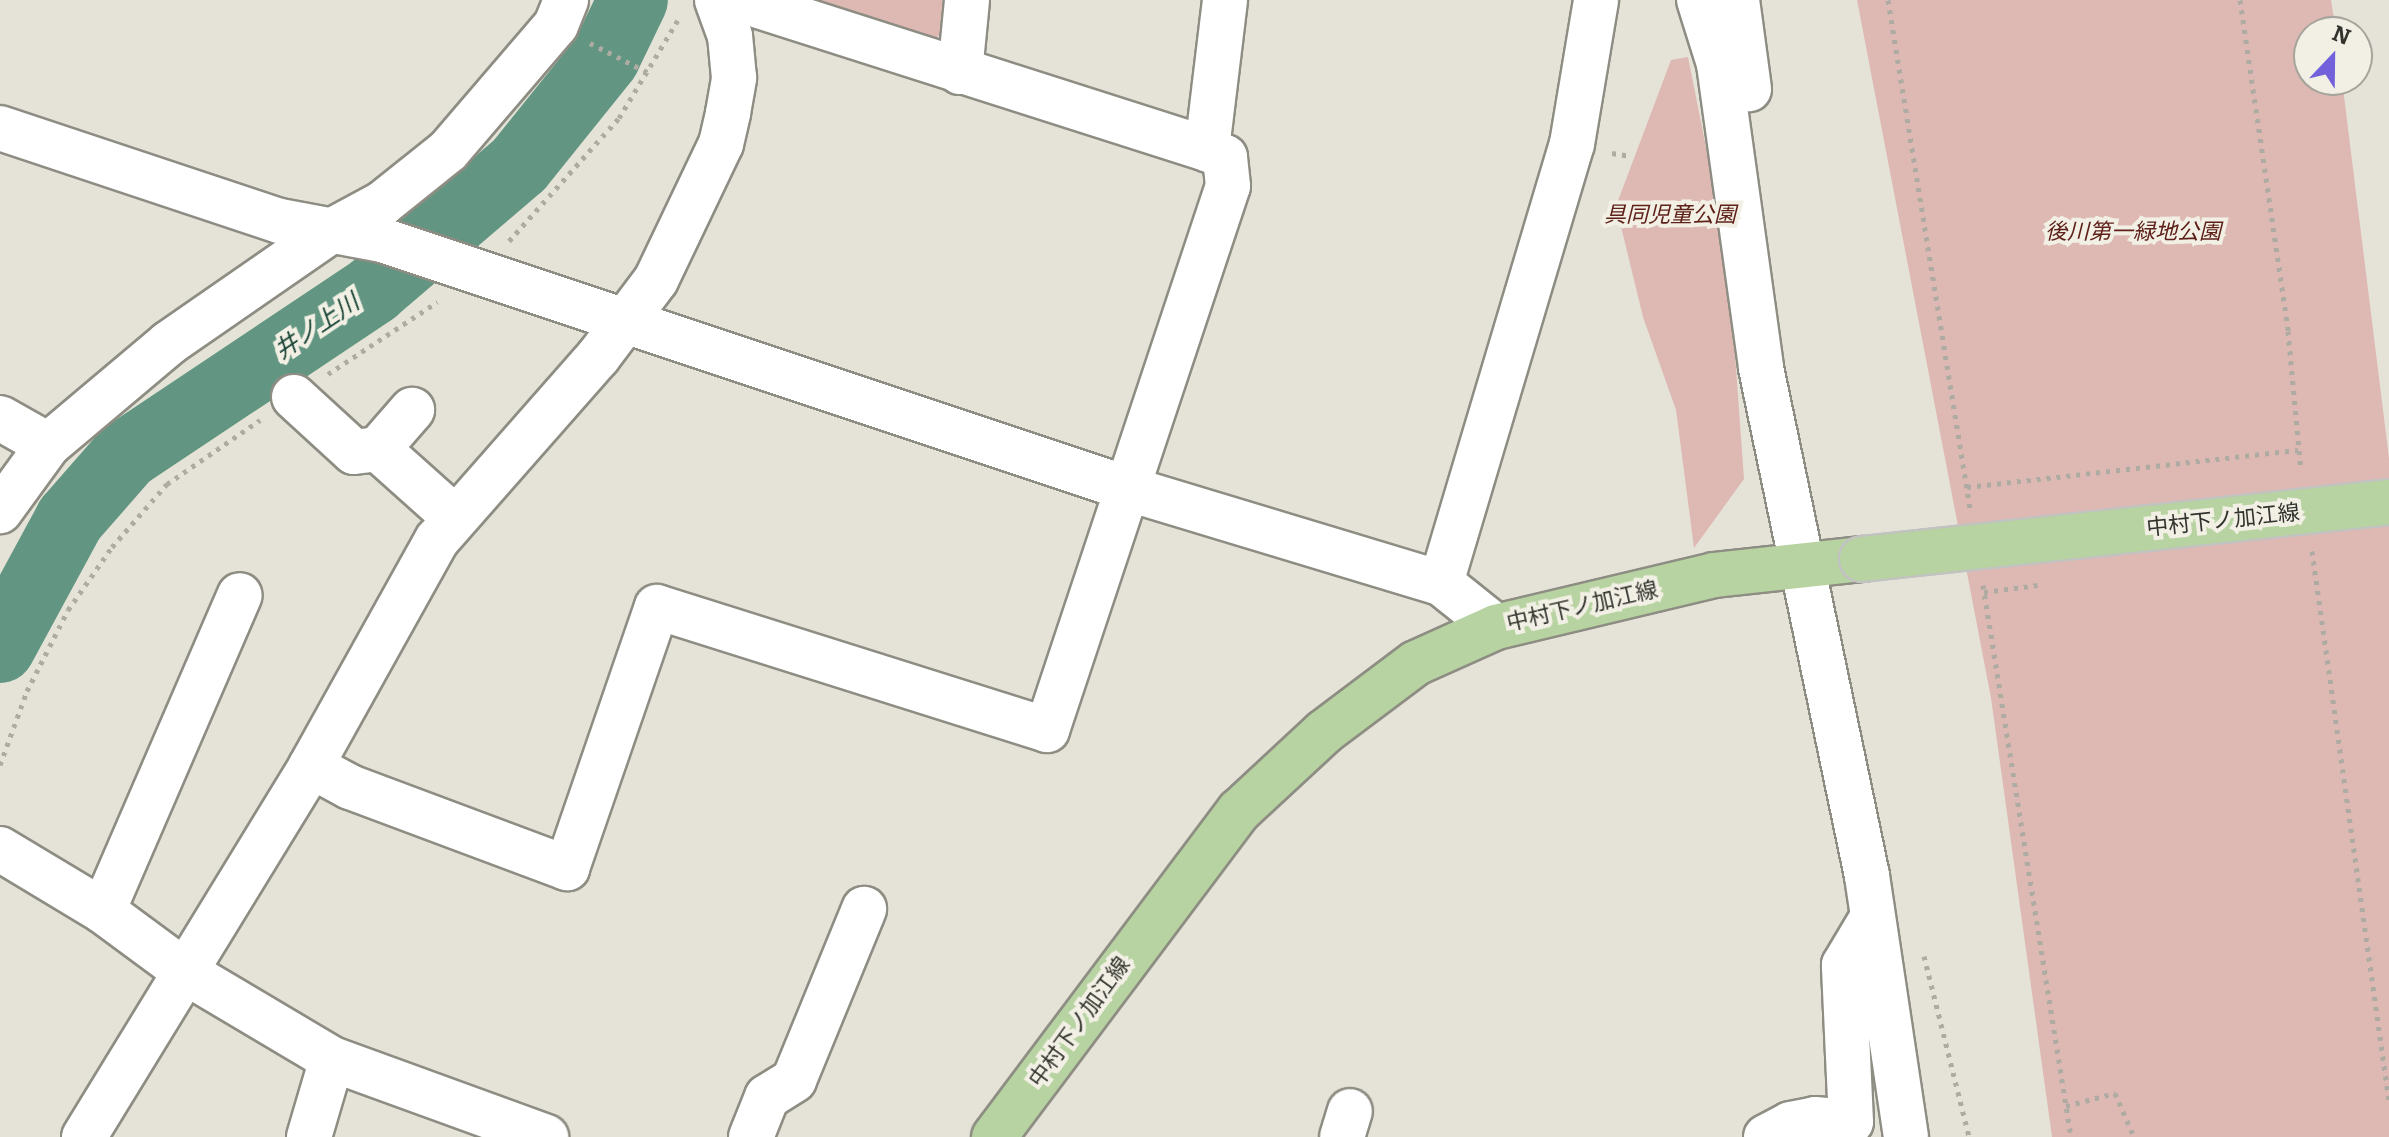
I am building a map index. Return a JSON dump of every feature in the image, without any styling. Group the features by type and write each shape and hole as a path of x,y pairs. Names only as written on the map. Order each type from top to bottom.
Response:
{"main road":[{"name":"中村下ノ加江線","path":"994,1137 1239,811 1373,694 1416,663 1496,627 1714,575 2389,502"}],"street":[{"path":"311,766 350,787 567,868 657,607 1047,730 1228,186 1225,157 740,0"},
{"path":"960,72 967,0"},
{"path":"1207,149 1225,0"},
{"path":"1441,583 1534,285 1579,119 1596,0"},
{"path":"1699,0 1719,64 1761,368 1872,918 1906,1137"},
{"path":"1733,163 1754,123 1737,0"},
{"path":"84,1137 311,766 454,517 625,324 656,280 721,144 734,78 730,36 702,1"},
{"path":"0,511 48,445 169,343 331,231 383,203 448,151 561,13"},
{"path":"0,128 280,221 382,240 625,324 1129,489 1441,583 1496,627"},
{"path":"294,397 354,452 378,449 412,410"},
{"path":"0,418 48,445"},
{"path":"378,449 454,517"},
{"path":"103,911 240,595"},
{"path":"0,849 103,911 187,973 332,1059 546,1137"},
{"path":"751,1137 767,1097 794,1080 864,909"},
{"path":"1766,1137 1790,1124 1815,1119 1851,1130 1844,965 1872,918"},
{"path":"309,1137 332,1059"}],"path":[{"path":"0,765 27,691 68,610 112,547 167,484 470,271 619,118 702,1"},
{"path":"561,13 649,73"},
{"path":"1967,487 2298,450"},
{"path":"2066,1106 2115,1093 2134,1137"}],"green space":[{"path":"806,0 950,0 946,30 932,41"},
{"name":"後川第一緑地公園","path":"1857,0 2331,0 2334,16 2293,16 2293,96 2344,96 2389,458 2389,1137 2052,1137 1991,698"},
{"name":"具同児童公園","path":"1688,57 1728,257 1744,479 1694,548 1676,410 1643,317 1616,206 1671,60"}],"waterway":[{"name":"井ノ上川","path":"0,648 70,519 126,455 373,290 519,165 605,58 633,0"}]}
